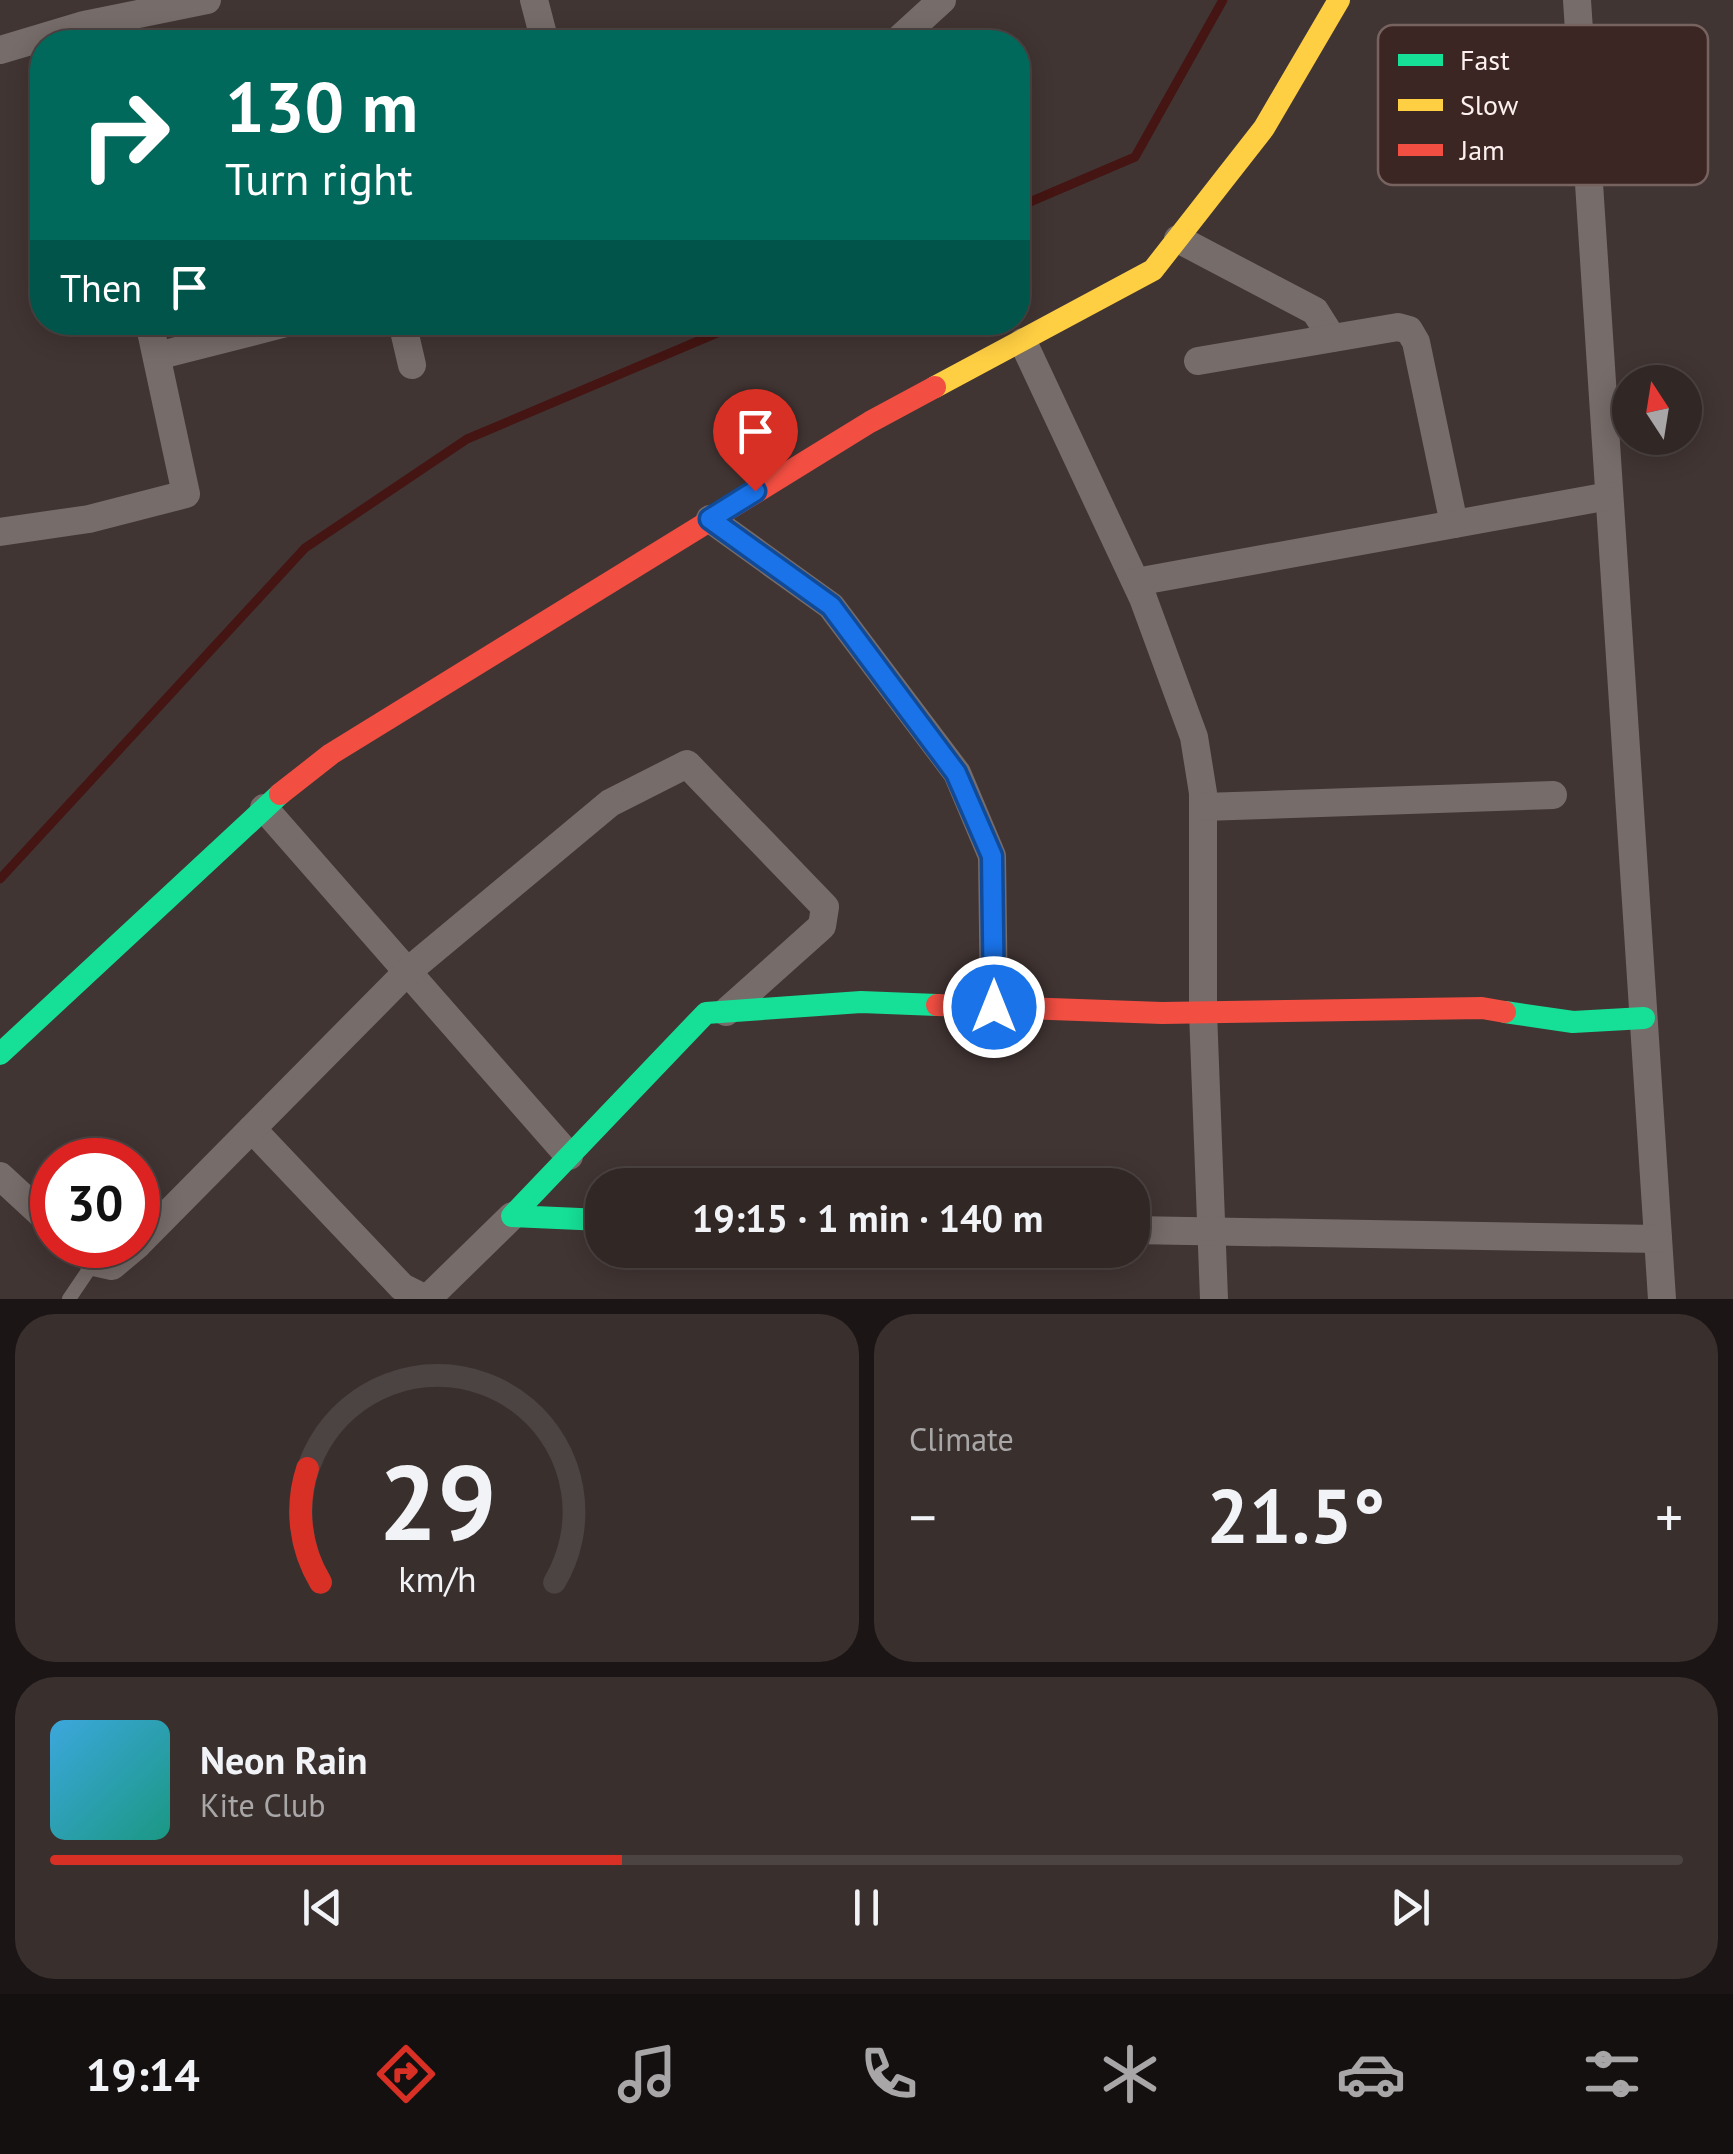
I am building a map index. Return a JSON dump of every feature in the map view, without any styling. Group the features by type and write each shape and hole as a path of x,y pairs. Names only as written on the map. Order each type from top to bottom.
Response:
{"street":[{"path":"83,23 207,0"},
{"path":"534,0 542,30"},
{"path":"909,30 942,0"},
{"path":"0,1054 264,808 332,754 870,422 1141,279 1178,239 1264,128 1339,0"},
{"path":"1578,0 1580,25"},
{"path":"0,50 30,40"},
{"path":"1590,185 1662,1299"},
{"path":"1178,239 1315,311 1332,338"},
{"path":"1198,361 1398,327 1413,335 1454,524"},
{"path":"0,532 90,520 186,494 152,335"},
{"path":"157,356 239,335"},
{"path":"405,335 412,365"},
{"path":"1022,342 1136,582 1194,738 1203,807 1203,1012 1208,1231 1214,1299"},
{"path":"1136,582 1609,496"},
{"path":"710,519 831,606 956,773 992,856 994,1007"},
{"path":"160,1222 407,972 610,803 687,764 825,908 822,926 726,1012"},
{"path":"1203,807 1553,795"},
{"path":"264,808 569,1156"},
{"path":"252,1129 402,1287 427,1299 706,1013 861,1002 1203,1012 1482,1008 1573,1022 1644,1018"},
{"path":"0,1176 30,1204"},
{"path":"512,1216 585,1219"},
{"path":"1150,1230 1658,1239"}],"lane":[{"path":"69,1299 80,1268"}],"waterway":[{"path":"1030,202 1135,157 1223,0"},
{"path":"0,879 305,548 467,439 712,335"}],"traffic: fast":[{"path":"0,1054 280,794"},
{"path":"585,1219 512,1216 706,1013 861,1002 937,1005"},
{"path":"1505,1012 1573,1022 1644,1018"}],"traffic: slow":[{"path":"935,387 1153,270 1264,128 1339,0"}],"traffic: jam":[{"path":"280,794 331,754 870,422 935,387"},
{"path":"937,1005 1162,1013 1482,1008 1505,1012"}],"route":[{"path":"755,491 710,519 805,583 831,606 956,773 975,808 992,856 994,1007"}]}
